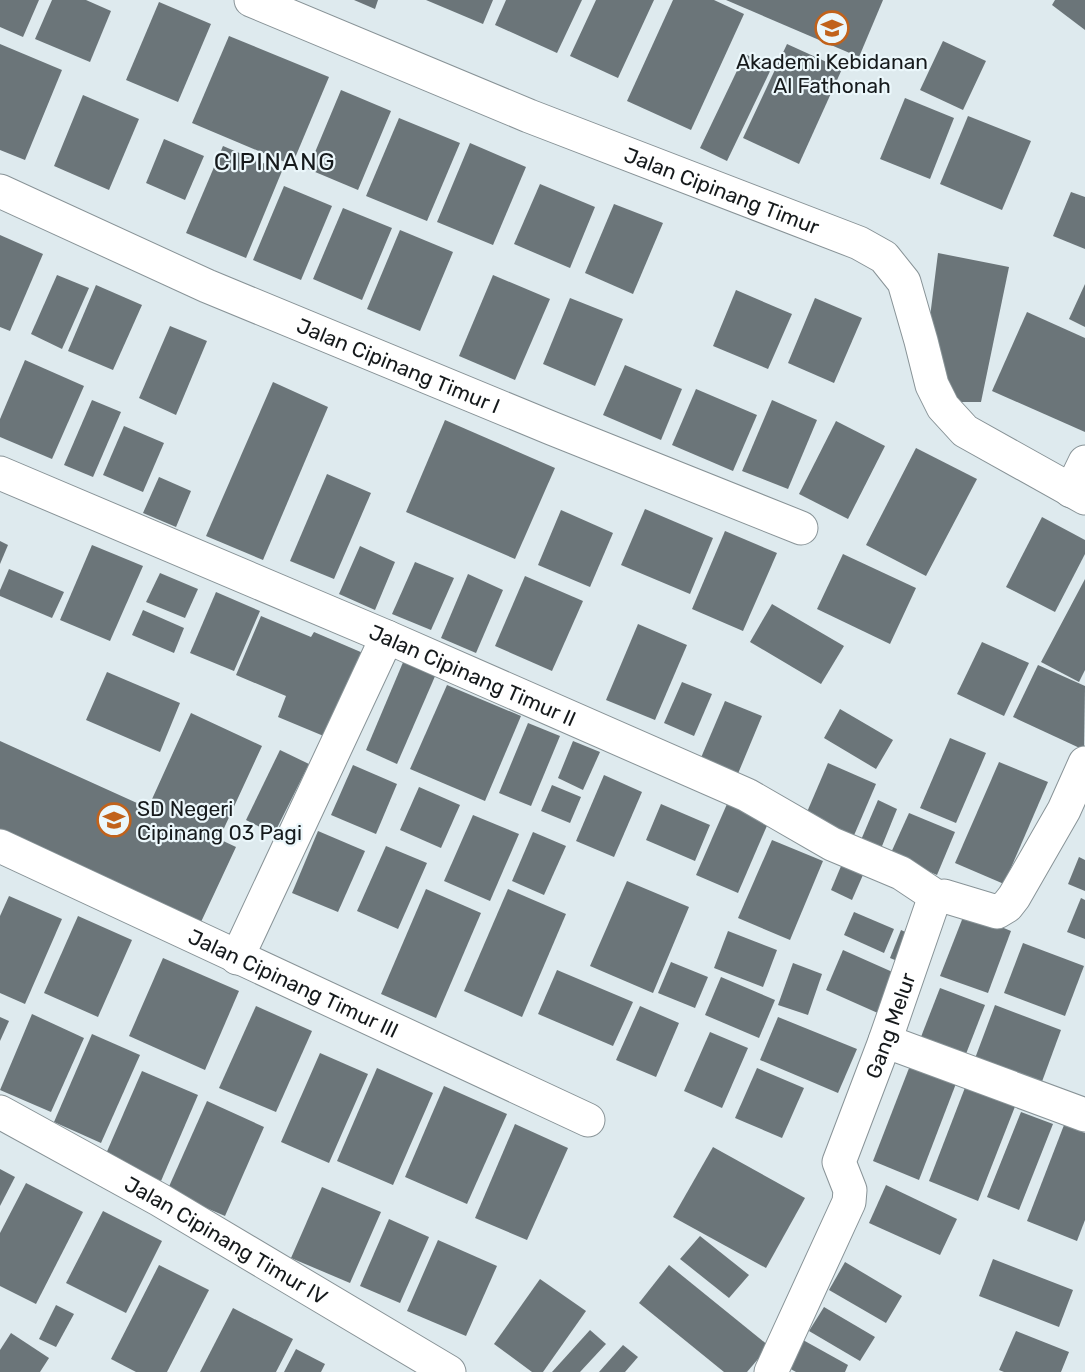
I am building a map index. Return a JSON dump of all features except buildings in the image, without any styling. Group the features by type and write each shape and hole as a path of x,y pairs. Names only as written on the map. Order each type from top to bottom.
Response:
{"street":[{"name":"Jalan Cipinang Timur","path":"251,0 529,116 859,243 884,257 904,282 932,385 943,407 965,431 1078,495"},
{"name":"Jalan Cipinang Timur I","path":"0,191 207,286 540,424 801,528"},
{"path":"1078,495 1085,462"},
{"name":"Jalan Cipinang Timur II","path":"0,473 387,637 747,795 832,844 901,873 937,897"},
{"path":"237,958 387,637"},
{"path":"937,897 944,896 997,912 1007,906 1064,810 1085,763"},
{"name":"Jalan Cipinang Timur III","path":"0,846 588,1120"},
{"name":"Gang Melur","path":"775,1371 849,1202 850,1191 839,1162 885,1041 933,902 937,897"},
{"path":"885,1041 1085,1115"},
{"name":"Jalan Cipinang Timur IV","path":"0,1112 160,1200 449,1372"}],"place":[{"name":"Akademi Kebidanan Al Fathonah","path":"832,28"},
{"name":"SD Negeri Cipinang 03 Pagi","path":"114,820"}],"district":[{"name":"CIPINANG","path":"275,162"}]}
